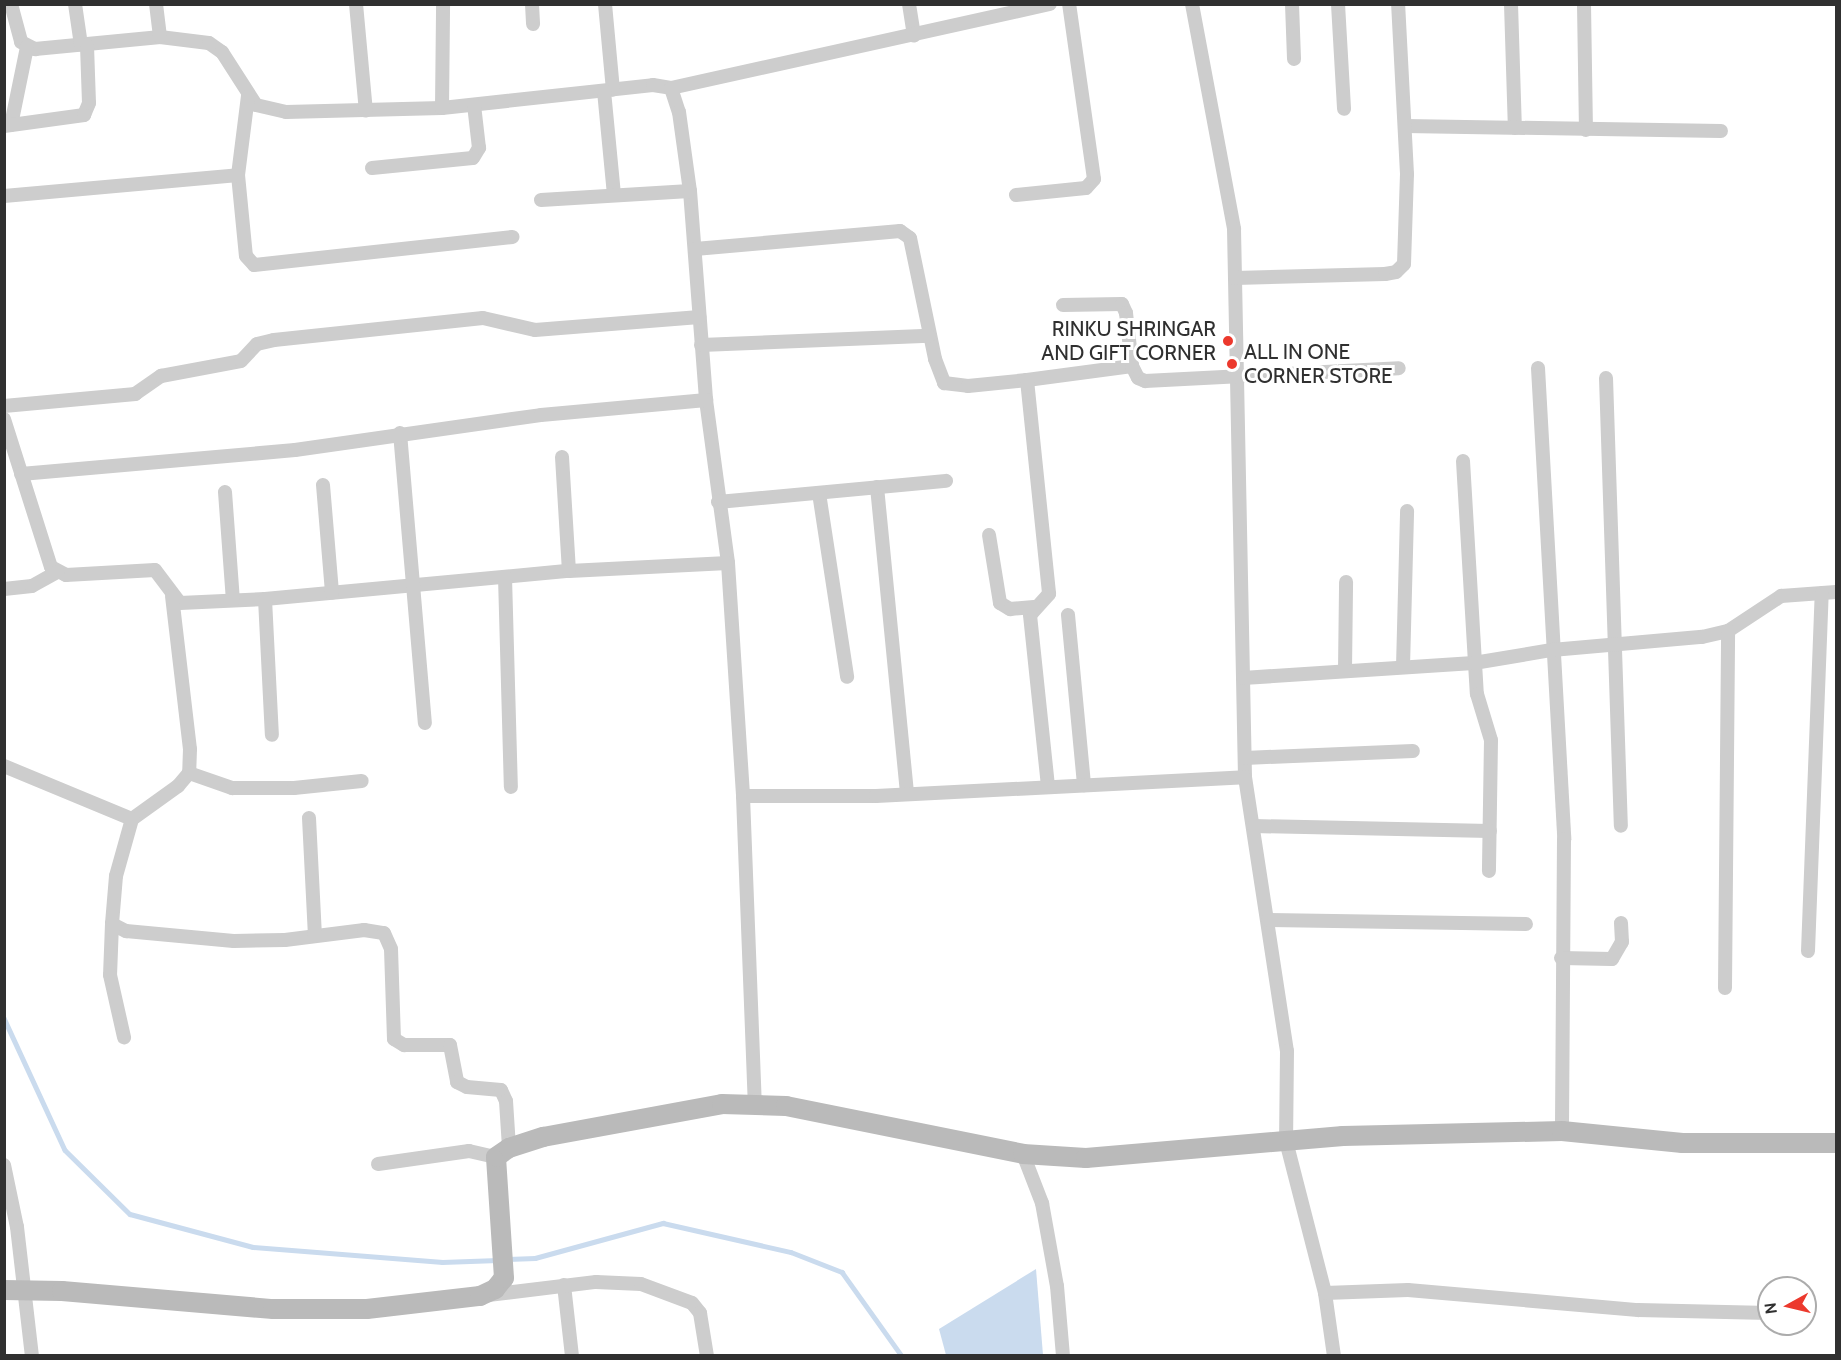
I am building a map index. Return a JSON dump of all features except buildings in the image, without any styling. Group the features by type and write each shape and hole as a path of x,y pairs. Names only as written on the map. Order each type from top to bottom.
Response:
{"main road":[{"path":"4,1290 273,1309 378,1308 480,1296 495,1289 504,1278 501,1248 502,1152 677,1109 755,1104 825,1112 1023,1154 1125,1157 1286,1141 1562,1131 1682,1143 1836,1143"}],"street":[{"path":"11,4 17,34 27,47"},
{"path":"27,47 8,126 84,115 89,103 84,45 75,4"},
{"path":"156,4 160,37"},
{"path":"356,4 366,111"},
{"path":"442,4 442,108"},
{"path":"532,4 533,24"},
{"path":"605,4 614,195"},
{"path":"909,4 914,36"},
{"path":"27,47 84,45 160,37 193,39 222,52 248,96 256,105 286,112 442,108 653,85 671,88 914,36 1050,4"},
{"path":"1016,195 1086,188 1094,179 1069,4"},
{"path":"1192,4 1234,229 1245,777 1287,1051 1286,1141 1325,1293 1334,1356"},
{"path":"1292,4 1294,59"},
{"path":"1338,4 1344,109"},
{"path":"1234,278 1385,274 1401,269 1406,255 1405,126 1398,4"},
{"path":"1511,4 1515,128"},
{"path":"1584,4 1586,130"},
{"path":"671,88 679,112 690,191 706,400 728,563 743,796 755,1104"},
{"path":"248,96 241,125 238,175 246,256 254,265 512,237"},
{"path":"372,168 473,158 479,148 474,105"},
{"path":"1405,126 1721,131"},
{"path":"4,196 238,175"},
{"path":"541,200 690,191"},
{"path":"694,249 900,231 910,238 939,377 949,386 1027,380 1132,366"},
{"path":"1063,305 1122,304 1126,313 1132,366 1138,378 1145,381 1236,374 1399,368"},
{"path":"4,406 135,394 161,376 241,361 257,344 274,340 483,318 545,330 699,317"},
{"path":"701,345 929,336"},
{"path":"1538,368 1564,839 1561,958 1562,1131"},
{"path":"1606,378 1617,644 1621,826"},
{"path":"989,535 1000,603 1010,609 1034,608 1046,601 1049,594 1027,380"},
{"path":"21,474 295,450 400,433 706,400"},
{"path":"4,419 46,558 57,573"},
{"path":"400,433 415,585 425,723"},
{"path":"562,457 569,571"},
{"path":"1463,461 1477,694 1491,740 1489,871"},
{"path":"718,502 946,481"},
{"path":"323,484 332,593"},
{"path":"877,488 907,794"},
{"path":"225,492 233,600"},
{"path":"819,493 847,677"},
{"path":"1403,667 1407,511"},
{"path":"172,596 187,603 265,599 569,571 728,563"},
{"path":"4,589 32,586 57,573 75,575 147,568 161,574 172,596 190,749 189,772 178,786 132,819 116,876 110,975 124,1037"},
{"path":"505,577 511,787"},
{"path":"1345,670 1346,582"},
{"path":"1243,678 1474,663 1552,650 1728,631 1781,596 1829,593 1808,951"},
{"path":"265,599 272,735"},
{"path":"1034,608 1030,621 1048,787"},
{"path":"1068,615 1084,785"},
{"path":"1725,988 1728,631"},
{"path":"1245,758 1413,751"},
{"path":"4,766 132,819"},
{"path":"189,772 232,788 294,788 362,781"},
{"path":"743,796 907,794 1245,777"},
{"path":"309,818 315,936"},
{"path":"1254,826 1490,831"},
{"path":"1268,920 1526,924"},
{"path":"1561,958 1612,959 1622,942 1621,923"},
{"path":"112,924 126,931 215,940 258,941 371,930 388,936 394,1039 404,1045 450,1045 457,1082 467,1087 501,1090 506,1101 502,1152 469,1151 378,1164"},
{"path":"1023,1154 1042,1203 1057,1286 1063,1356"},
{"path":"4,1165 26,1290 32,1356"},
{"path":"480,1296 564,1285 633,1283 684,1298 700,1313 707,1356"},
{"path":"564,1285 572,1356"},
{"path":"1325,1293 1408,1290 1638,1310 1757,1313"}],"water":[{"path":"1036,1269 1043,1355 946,1355 939,1329"}],"waterway":[{"path":"4,1018 65,1150 130,1214 253,1247 442,1262 498,1260"},
{"path":"507,1259 535,1258 663,1223 791,1252 842,1272 902,1356"}],"place":[{"name":"RINKU SHRINGAR AND GIFT CORNER","path":"1228,341"},
{"name":"ALL IN ONE CORNER STORE","path":"1232,364"}]}
